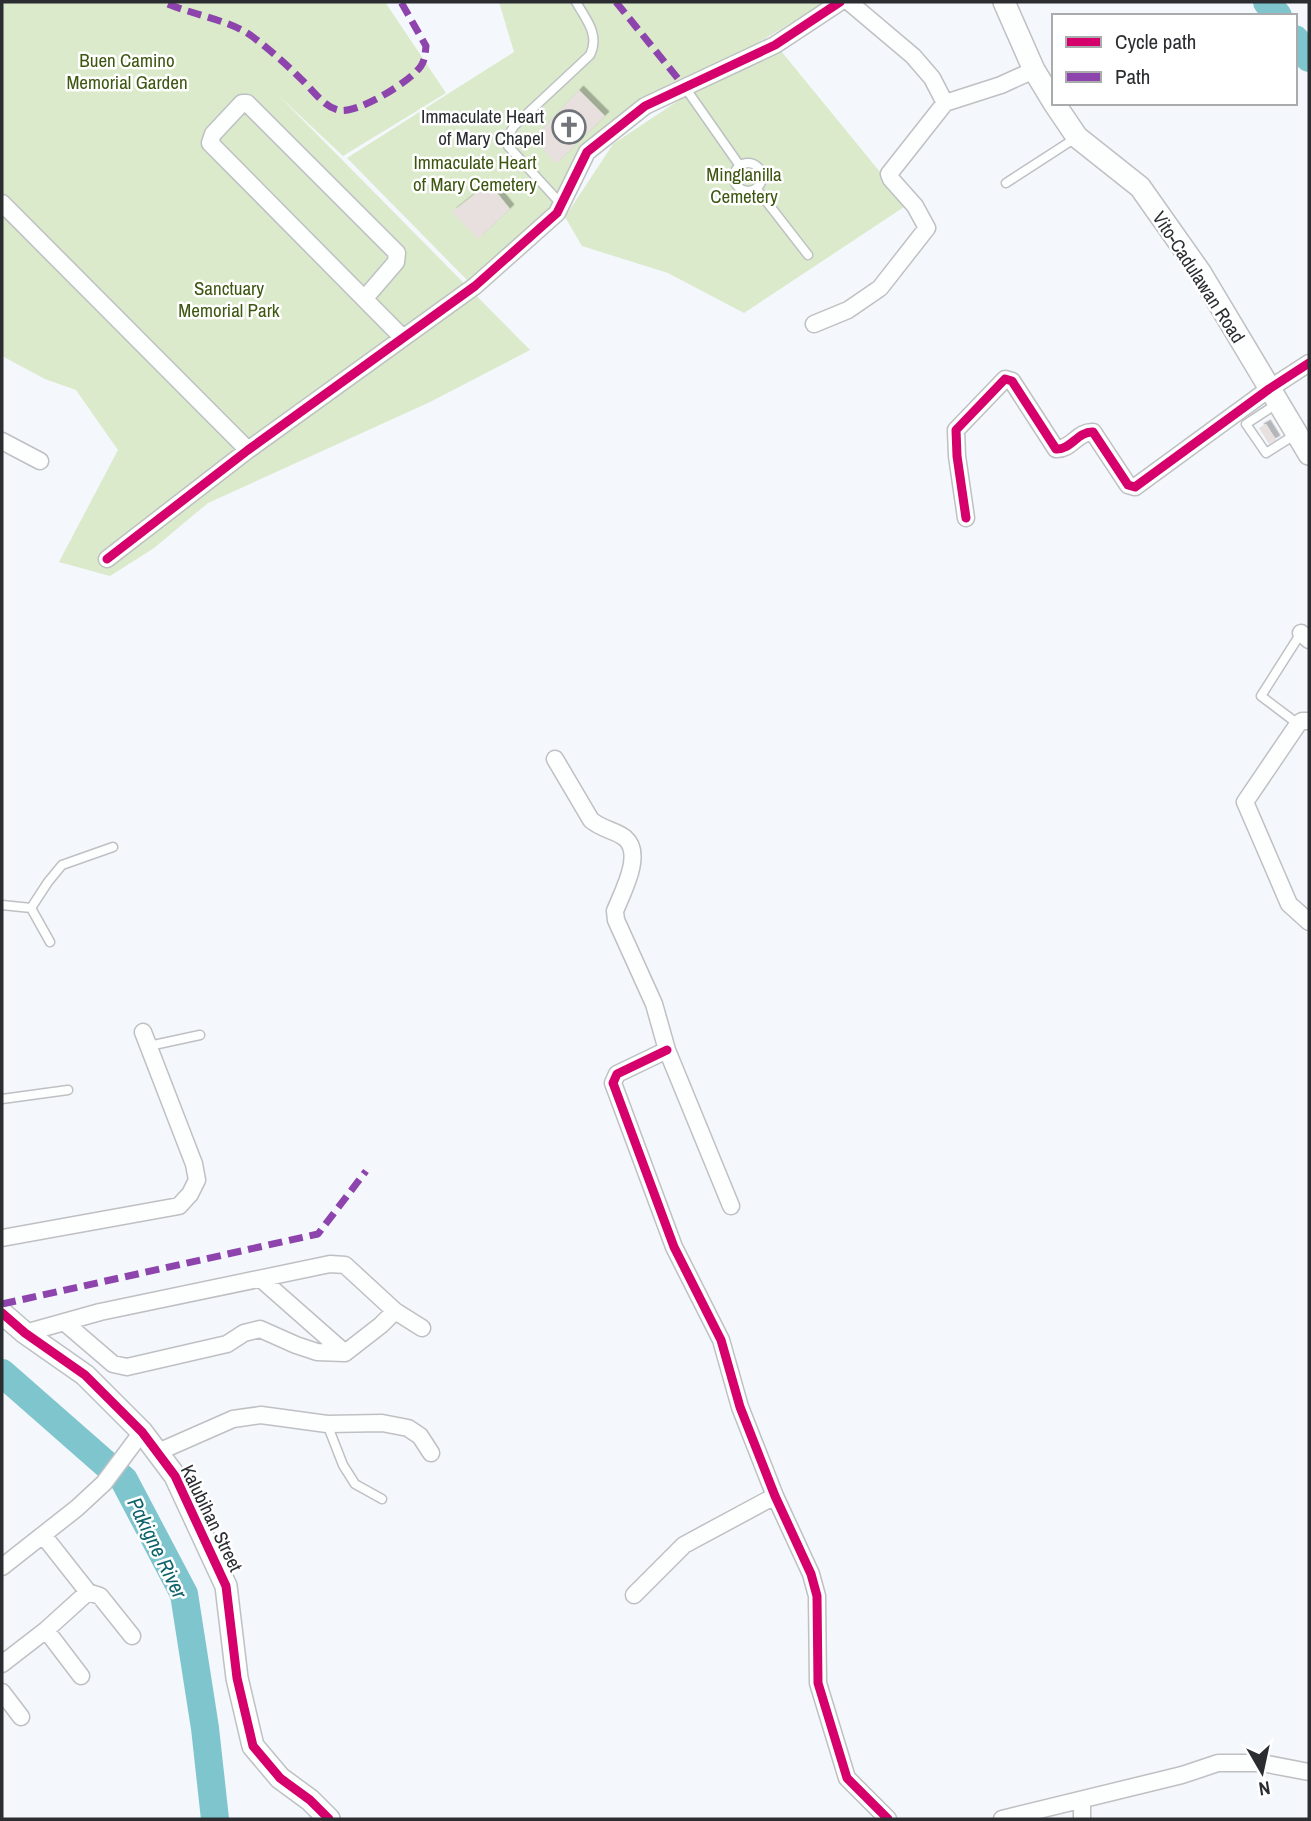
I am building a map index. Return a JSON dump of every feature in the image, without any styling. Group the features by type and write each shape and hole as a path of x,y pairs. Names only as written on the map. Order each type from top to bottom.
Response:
{"street":[{"path":"107,559 248,450 475,286 557,214 587,152 645,106 775,45 840,2"},
{"path":"849,2 913,56 932,78 945,103"},
{"path":"1004,2 1034,70 1052,100"},
{"path":"814,324 848,310 880,288 927,228 915,206 889,174 945,103 1001,85 1034,70"},
{"path":"365,298 396,262 397,253 247,103 242,103 213,134 210,142 402,337"},
{"name":"Vito-Cadulawan Road","path":"1062,116 1140,187 1200,272 1267,400 1297,433 1309,454"},
{"path":"2,203 248,450"},
{"path":"966,518 956,430 1005,379 1012,381 1056,449 1064,449 1086,432 1093,432 1128,485 1137,487 1267,400 1309,363"},
{"path":"2,442 40,461"},
{"path":"1304,723 1245,802 1289,904 1309,922"},
{"path":"555,759 591,820 607,831 625,838 630,844 635,859 615,911 616,920 654,1004 667,1050 731,1206"},
{"path":"2,1238 179,1206 190,1194 197,1180 194,1164 146,1039"},
{"path":"667,1050 617,1074 613,1083 674,1247 721,1340 740,1407 775,1496 811,1574 817,1597 818,1683 847,1778 888,1819"},
{"path":"25,1333 64,1322 330,1264 345,1265 395,1311 422,1328"},
{"path":"261,1279 345,1353"},
{"path":"64,1322 120,1366 127,1367 227,1344 244,1333 260,1329 317,1352 345,1353 395,1311"},
{"name":"Kalubihan Street","path":"2,1313 25,1333 85,1375 142,1432 175,1476 226,1586 237,1678 253,1746 280,1778 310,1800 329,1819"},
{"path":"158,1452 233,1419 261,1415 327,1424 382,1423 408,1428 420,1437 431,1453"},
{"path":"2,1567 104,1483 142,1432"},
{"path":"634,1595 684,1545 775,1496"},
{"path":"43,1535 88,1592 100,1596 132,1636"},
{"path":"2,1664 46,1630 88,1592"},
{"path":"46,1630 81,1675"},
{"path":"2,1692 21,1717"},
{"path":"1002,1819 1082,1801 1218,1763 1262,1763 1309,1772"},
{"path":"1082,1801 1082,1819"}],"lane":[{"path":"562,205 508,146 507,138 514,126 590,55 594,48 595,36 576,2"},
{"path":"684,86 740,166"},
{"path":"1006,183 1062,116"},
{"path":"750,164 759,169 762,179 756,188 746,191 737,186 734,175 740,166 750,164"},
{"path":"756,188 808,255"},
{"path":"1267,400 1246,424 1266,453 1297,433"},
{"path":"1304,723 1261,696 1306,635"},
{"path":"31,908 62,865 113,847"},
{"path":"2,905 31,908"},
{"path":"31,908 50,942"},
{"path":"146,1039 200,1035"},
{"path":"2,1099 68,1090"},
{"path":"327,1424 343,1465 355,1484 382,1499"}],"green space":[{"name":"Sanctuary Memorial Park","path":"2,2 385,2 446,93 343,156 278,95 530,350 430,402 208,503 154,548 110,576 59,562 118,450 76,390 45,379 2,356"},
{"name":"Immaculate Heart of Mary Cemetery","path":"499,2 825,2 735,57 671,83 582,151 555,210 470,283 347,158 514,52"},
{"name":"Minglanilla Cemetery","path":"781,51 907,205 744,313 668,273 582,246 565,217 613,144 696,89"}],"building":[{"name":"Immaculate Heart of Mary Chapel","path":"579,90 605,116 556,164 534,138"},
{"path":"489,183 510,209 478,239 452,212"},
{"path":"1266,424 1276,440 1269,444 1259,428"}],"waterway":[{"path":"1267,2 1276,14"},
{"path":"1297,42 1309,58"},
{"name":"Pakigne River","path":"2,1373 124,1480 184,1594 205,1728 215,1819"}],"marked path":[{"path":"168,4 244,31 277,57 327,105 346,110 369,102 395,88 422,64 426,46 401,2"},
{"path":"616,2 684,86"},
{"path":"2,1304 318,1234 366,1171"}],"cycle path":[{"path":"107,559 248,450 475,286 557,213 587,152 645,106 775,45 840,2"},
{"path":"966,518 956,430 1005,379 1012,381 1056,449 1066,447 1083,434 1093,432 1128,485 1135,487 1309,363"},
{"path":"667,1050 617,1074 613,1083 674,1247 721,1340 740,1407 775,1496 811,1574 817,1596 818,1683 847,1778 888,1819"},
{"path":"2,1313 25,1333 85,1375 142,1432 175,1476 226,1586 237,1678 253,1746 280,1778 310,1800 329,1819"}],"place":[{"name":"Immaculate Heart of Mary Chapel","path":"569,127"}],"park label":[{"name":"Buen Camino Memorial Garden","path":"127,71"}]}
